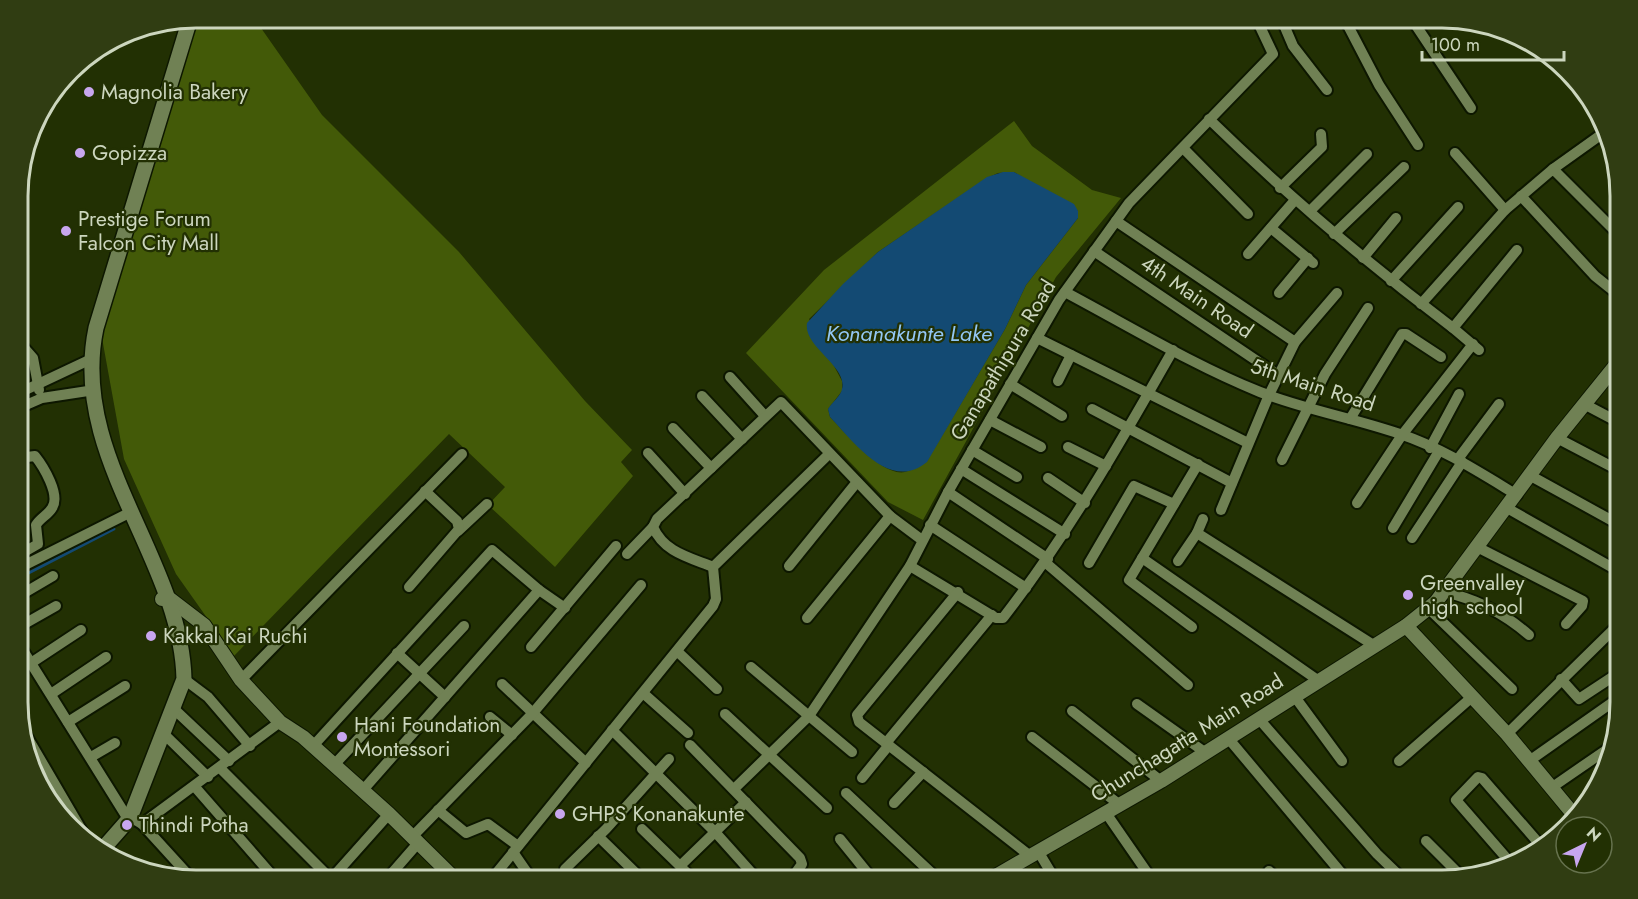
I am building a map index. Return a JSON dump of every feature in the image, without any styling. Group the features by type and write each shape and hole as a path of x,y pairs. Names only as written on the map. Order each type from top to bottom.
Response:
{"main road":[{"path":"110,846 131,820 184,679 183,662 166,599 114,473 100,426 92,359 96,328 187,29"},
{"path":"131,820 172,687 175,643 166,599 125,515 94,423 88,391 87,361 92,327 178,30"}],"street":[{"name":"Ganapathipura Road","path":"734,789 809,716 910,566 961,469 1065,292 1129,203 1273,54 1261,28"},
{"path":"1285,28 1293,46 1327,90"},
{"path":"1349,28 1379,85 1418,145"},
{"path":"1418,28 1471,108"},
{"path":"1209,119 1280,188 1391,281 1476,347 1402,435 1357,503"},
{"path":"1280,188 1322,147 1321,134"},
{"path":"1421,304 1505,210 1553,169 1598,137"},
{"path":"1183,148 1248,214"},
{"path":"1455,153 1505,210"},
{"path":"1310,211 1367,154"},
{"path":"1334,234 1404,167"},
{"path":"1553,169 1609,225"},
{"path":"1521,196 1595,276 1609,287"},
{"path":"1248,254 1295,200"},
{"path":"1391,281 1458,207"},
{"path":"1363,258 1396,218"},
{"path":"1116,221 1295,342"},
{"path":"1271,228 1311,261 1279,293"},
{"path":"1453,328 1517,250"},
{"name":"4th Main Road","path":"1094,251 1278,375"},
{"name":"5th Main Road","path":"1065,292 1173,350 1269,395 1402,435 1460,460 1517,495"},
{"path":"1221,510 1269,395 1295,342 1337,292"},
{"path":"1282,460 1307,407 1368,308"},
{"path":"1350,419 1402,334 1406,334 1441,357"},
{"path":"1037,338 1248,443"},
{"path":"910,566 958,592 992,615 1003,618 1047,561 1085,503 1173,350"},
{"path":"28,352 33,358 42,398"},
{"path":"1058,381 1071,355"},
{"path":"28,389 87,361"},
{"name":"Chunchagatta Main Road","path":"1005,870 1161,782 1406,626 1428,608 1444,592 1557,438 1609,373"},
{"path":"730,377 765,416"},
{"path":"1010,384 1062,416"},
{"path":"28,404 42,398 88,391"},
{"path":"1393,528 1460,394"},
{"path":"702,396 742,439"},
{"path":"627,554 653,527 657,519 782,402 890,516 922,540"},
{"path":"1412,538 1460,460 1499,404"},
{"path":"1584,404 1609,417"},
{"path":"1092,409 1232,483"},
{"path":"990,420 1041,447"},
{"path":"673,428 711,468"},
{"path":"1557,438 1609,465"},
{"path":"1068,447 1106,466"},
{"path":"972,450 1017,477"},
{"path":"648,453 685,494"},
{"path":"241,680 462,454"},
{"path":"713,567 829,454"},
{"path":"28,457 35,456 41,463 55,498 54,506 36,525 38,544 28,550"},
{"path":"1192,627 1129,580 1198,464"},
{"path":"961,469 1065,534"},
{"path":"1531,476 1609,519"},
{"path":"1048,478 1085,503"},
{"path":"789,566 857,482"},
{"path":"1089,563 1134,486 1174,504"},
{"path":"425,491 457,521 460,526 458,531"},
{"path":"948,492 1047,561 1188,685"},
{"path":"409,587 458,531 487,504"},
{"path":"1507,508 1609,566"},
{"path":"28,564 125,515"},
{"path":"807,618 890,516"},
{"path":"1178,561 1197,533 1203,519"},
{"path":"930,525 1026,588"},
{"path":"653,527 659,541 677,552 713,567"},
{"path":"1197,533 1375,646"},
{"path":"531,647 616,546"},
{"path":"1477,547 1583,601 1582,606 1566,624"},
{"path":"313,746 492,550 539,590 565,608"},
{"path":"1142,558 1319,681"},
{"path":"499,870 677,651 716,599 713,567"},
{"path":"28,591 53,576"},
{"path":"393,870 438,810 532,714 641,585"},
{"path":"363,790 539,590"},
{"path":"958,592 857,715 859,722 1033,853 1047,870"},
{"path":"1444,592 1480,603 1513,621 1529,635"},
{"path":"166,599 204,625 241,680 280,722 313,746 363,790 446,870"},
{"path":"28,622 56,606"},
{"path":"1428,608 1512,689"},
{"path":"862,778 992,615"},
{"path":"334,765 464,626"},
{"path":"1406,626 1507,734 1570,810"},
{"path":"32,663 81,630"},
{"path":"1507,734 1609,633"},
{"path":"677,651 717,689"},
{"path":"397,653 445,697"},
{"path":"28,657 131,820 182,869"},
{"path":"51,694 106,657"},
{"path":"750,667 852,753"},
{"path":"184,679 208,698 250,746"},
{"path":"1561,679 1579,699 1609,679"},
{"path":"502,684 586,763"},
{"path":"69,722 125,687"},
{"path":"643,693 688,733"},
{"path":"1294,697 1342,761"},
{"path":"1399,761 1472,697"},
{"path":"1137,704 1206,753"},
{"path":"1529,761 1609,705"},
{"path":"174,709 323,870"},
{"path":"1072,711 1161,782"},
{"path":"725,714 827,808"},
{"path":"490,717 512,735"},
{"path":"1259,719 1394,870"},
{"path":"131,820 195,787 280,722"},
{"path":"612,730 716,833 749,870"},
{"path":"164,734 208,777"},
{"path":"1032,737 1120,805"},
{"path":"1228,738 1339,870"},
{"path":"91,757 115,743"},
{"path":"690,745 800,858 802,864 799,870"},
{"path":"35,749 74,817"},
{"path":"1551,788 1602,753"},
{"path":"565,869 669,759"},
{"path":"894,803 923,771"},
{"path":"1506,857 1456,800 1478,777 1482,778 1537,841"},
{"path":"195,787 267,870"},
{"path":"846,793 928,870"},
{"path":"680,866 746,802"},
{"path":"438,810 460,831 470,832 488,824 516,849 527,870"},
{"path":"1106,813 1143,870"},
{"path":"341,870 389,814"},
{"path":"642,829 684,870"},
{"path":"598,836 633,870"},
{"path":"840,839 865,870"},
{"path":"1425,841 1454,870"}],"green space":[{"path":"261,28 322,115 459,252 585,401 632,450 621,462 633,476 555,567 488,505 505,487 449,434 234,656 176,574 124,459 102,338 190,29"},
{"path":"1014,121 1032,146 1092,190 1121,198 1056,277 923,520 888,502 746,353 824,270","holes":["1014,172 1078,211 1078,218 1026,285 1005,329 927,461 905,472 896,472 886,468 864,452 830,417 828,409 842,391 842,381 809,319 878,252 987,178 998,173"]}],"water":[{"name":"Konanakunte Lake","path":"1003,172 1014,172 1074,204 1078,211 1078,218 1026,285 1005,329 927,462 913,470 899,471 886,468 861,450 830,417 828,409 841,392 842,381 833,364 812,340 807,323 843,284 878,252 987,177"}],"waterway":[{"path":"28,573 114,529"}],"place":[{"name":"Magnolia Bakery","path":"89,92"},
{"name":"Gopizza","path":"80,153"},
{"name":"Prestige Forum Falcon City Mall","path":"66,231"},
{"name":"Greenvalley high school","path":"1408,595"},
{"name":"Kakkal Kai Ruchi","path":"151,636"},
{"name":"Hani Foundation Montessori","path":"342,737"},
{"name":"GHPS Konanakunte","path":"560,814"},
{"name":"Thindi Potha","path":"127,825"}]}
